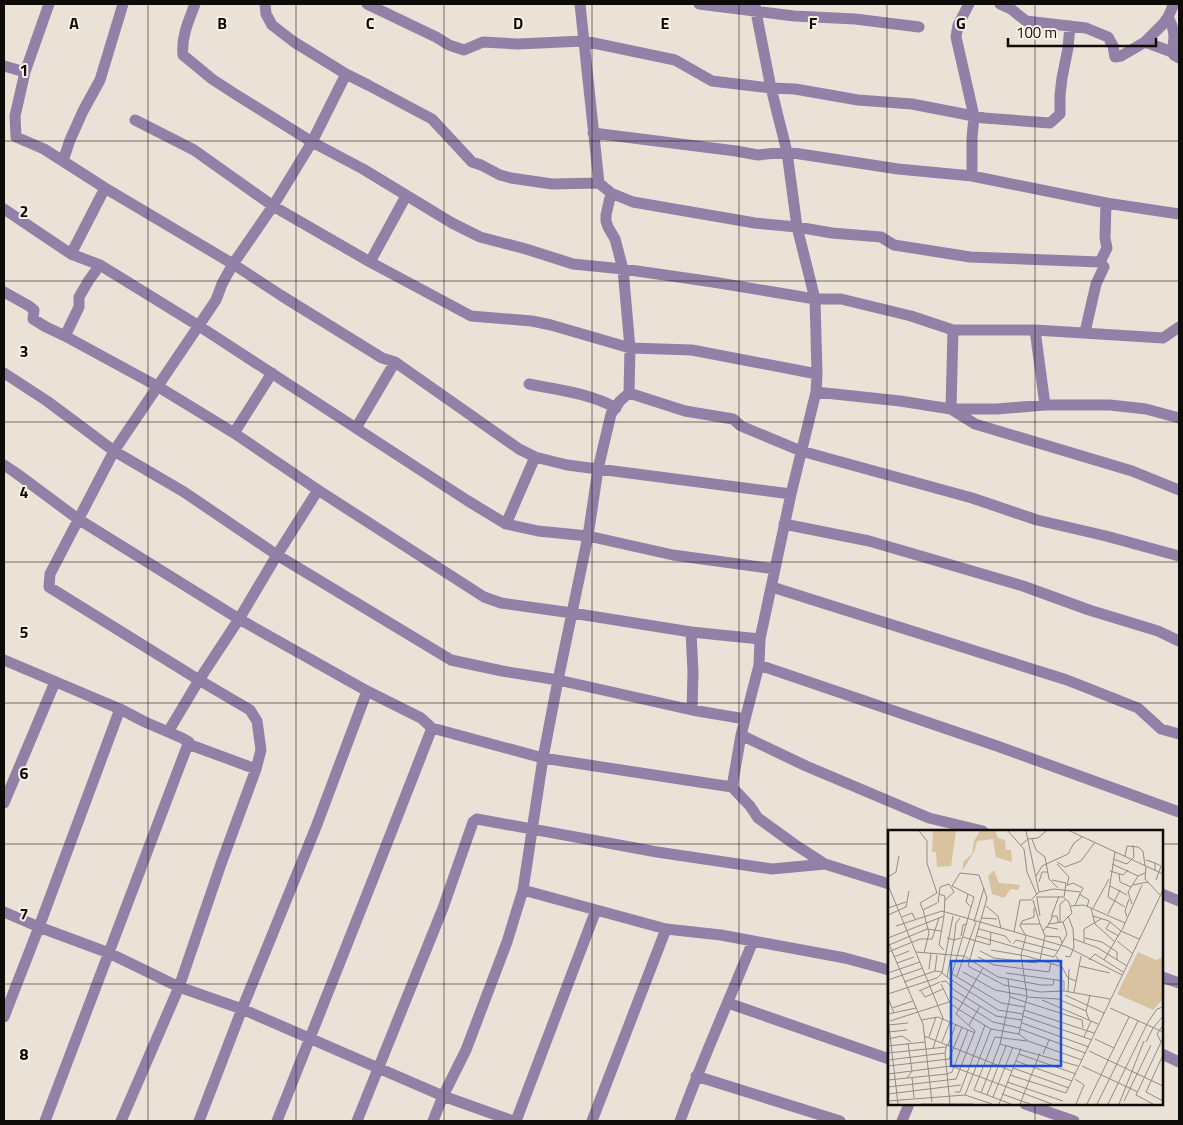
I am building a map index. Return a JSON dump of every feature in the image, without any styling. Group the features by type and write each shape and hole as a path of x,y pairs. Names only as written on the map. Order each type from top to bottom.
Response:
{"street":[{"path":"49,4 25,72 15,116 16,137 44,149 105,188 233,264 382,358 395,362 518,449 535,457 567,465 791,494"},
{"path":"63,161 83,111 100,80 122,4"},
{"path":"195,4 182,45 183,55 212,79 312,142 363,168 452,224 480,237 573,264 713,282 815,299 841,299 910,316 953,330 1036,330 1163,338 1179,327"},
{"path":"265,4 266,14 272,25 294,42 346,74 432,119 472,162 500,175 552,184 599,183 611,193 632,202 755,224 881,237 894,245 970,257 1100,262 1104,267 1096,284 1084,332"},
{"path":"366,4 436,36 449,45 464,50 483,42 518,44 584,41 675,60 712,80 771,88 795,89 858,100 912,104 984,118 1050,123 1060,114 1060,95 1070,26"},
{"path":"580,4 599,183"},
{"path":"700,4 756,8 794,16 855,19 919,27"},
{"path":"969,4 958,25 956,38 974,116 972,176"},
{"path":"1000,4 1011,9 1026,20 1086,28 1108,37 1113,46 1115,57 1121,56 1145,42 1168,17 1173,6 1172,4"},
{"path":"732,787 741,735 759,665 760,639 772,587 774,569 816,392 817,374 815,299 797,227 787,152 771,88 756,8"},
{"path":"1145,42 1176,55 1175,38 1168,17"},
{"path":"4,66 25,72"},
{"path":"121,1121 179,987 261,750 257,721 250,710 49,587 50,574 114,451 216,300 233,264 273,206 312,142 346,74"},
{"path":"135,120 194,150 273,206 370,262 471,316 532,321 630,348 692,350 817,374"},
{"path":"593,134 758,155 787,152 898,169 972,176 1106,203 1179,214"},
{"path":"71,254 105,188"},
{"path":"433,1121 466,1050 507,942 524,890 543,758 588,536 598,468 611,414 620,401 629,393 630,348 623,269 615,239 606,220 611,193"},
{"path":"370,262 406,196"},
{"path":"1100,262 1107,248 1105,238 1106,203"},
{"path":"4,209 71,254 100,265 199,326 506,524 552,533 588,536 673,555 774,569"},
{"path":"65,336 80,307 79,297 100,265"},
{"path":"4,292 30,306 34,310 33,318 46,327 157,386 234,434 484,598 501,603 691,632 760,639"},
{"path":"951,409 953,330"},
{"path":"1036,330 1045,405"},
{"path":"356,428 395,362"},
{"path":"4,373 47,401 114,451 184,492 277,555 451,660 558,680 692,710 745,719"},
{"path":"234,434 272,373"},
{"path":"529,384 603,400 616,408"},
{"path":"816,392 909,402 951,409 997,409 1045,405 1110,405 1146,409 1179,418"},
{"path":"629,393 684,411 733,419 741,426 801,451 972,498 1037,520 1179,556"},
{"path":"951,409 975,424 1132,471 1179,490"},
{"path":"506,524 535,457"},
{"path":"4,465 78,519 239,619 366,691 421,718 432,728 543,758 732,787 750,806 758,818 825,864 888,884"},
{"path":"168,732 318,490"},
{"path":"784,524 879,544 1023,586 1089,610 1158,630 1179,641"},
{"path":"772,587 1091,688 1138,708 1161,730 1179,734"},
{"path":"691,632 692,710"},
{"path":"4,660 120,709 182,738 189,742 188,744 256,769"},
{"path":"759,665 997,746 1179,812"},
{"path":"4,803 55,682"},
{"path":"199,1121 316,827 366,691"},
{"path":"4,1017 120,709"},
{"path":"276,1121 432,728"},
{"path":"741,735 806,766 929,818 978,830"},
{"path":"45,1121 188,744"},
{"path":"357,1121 443,908 473,822 476,819 666,854 772,869 825,864"},
{"path":"524,890 666,929 721,935 845,958 888,970"},
{"path":"1163,894 1179,901"},
{"path":"4,912 109,953 179,987 242,1009 443,1096 514,1121 596,910"},
{"path":"592,1121 666,929"},
{"path":"680,1121 696,1076 753,941"},
{"path":"1163,977 1179,983"},
{"path":"728,1003 888,1060"},
{"path":"1163,1054 1179,1062"},
{"path":"696,1076 840,1121"},
{"path":"902,1121 909,1105"},
{"path":"1027,1105 1074,1121"}]}
